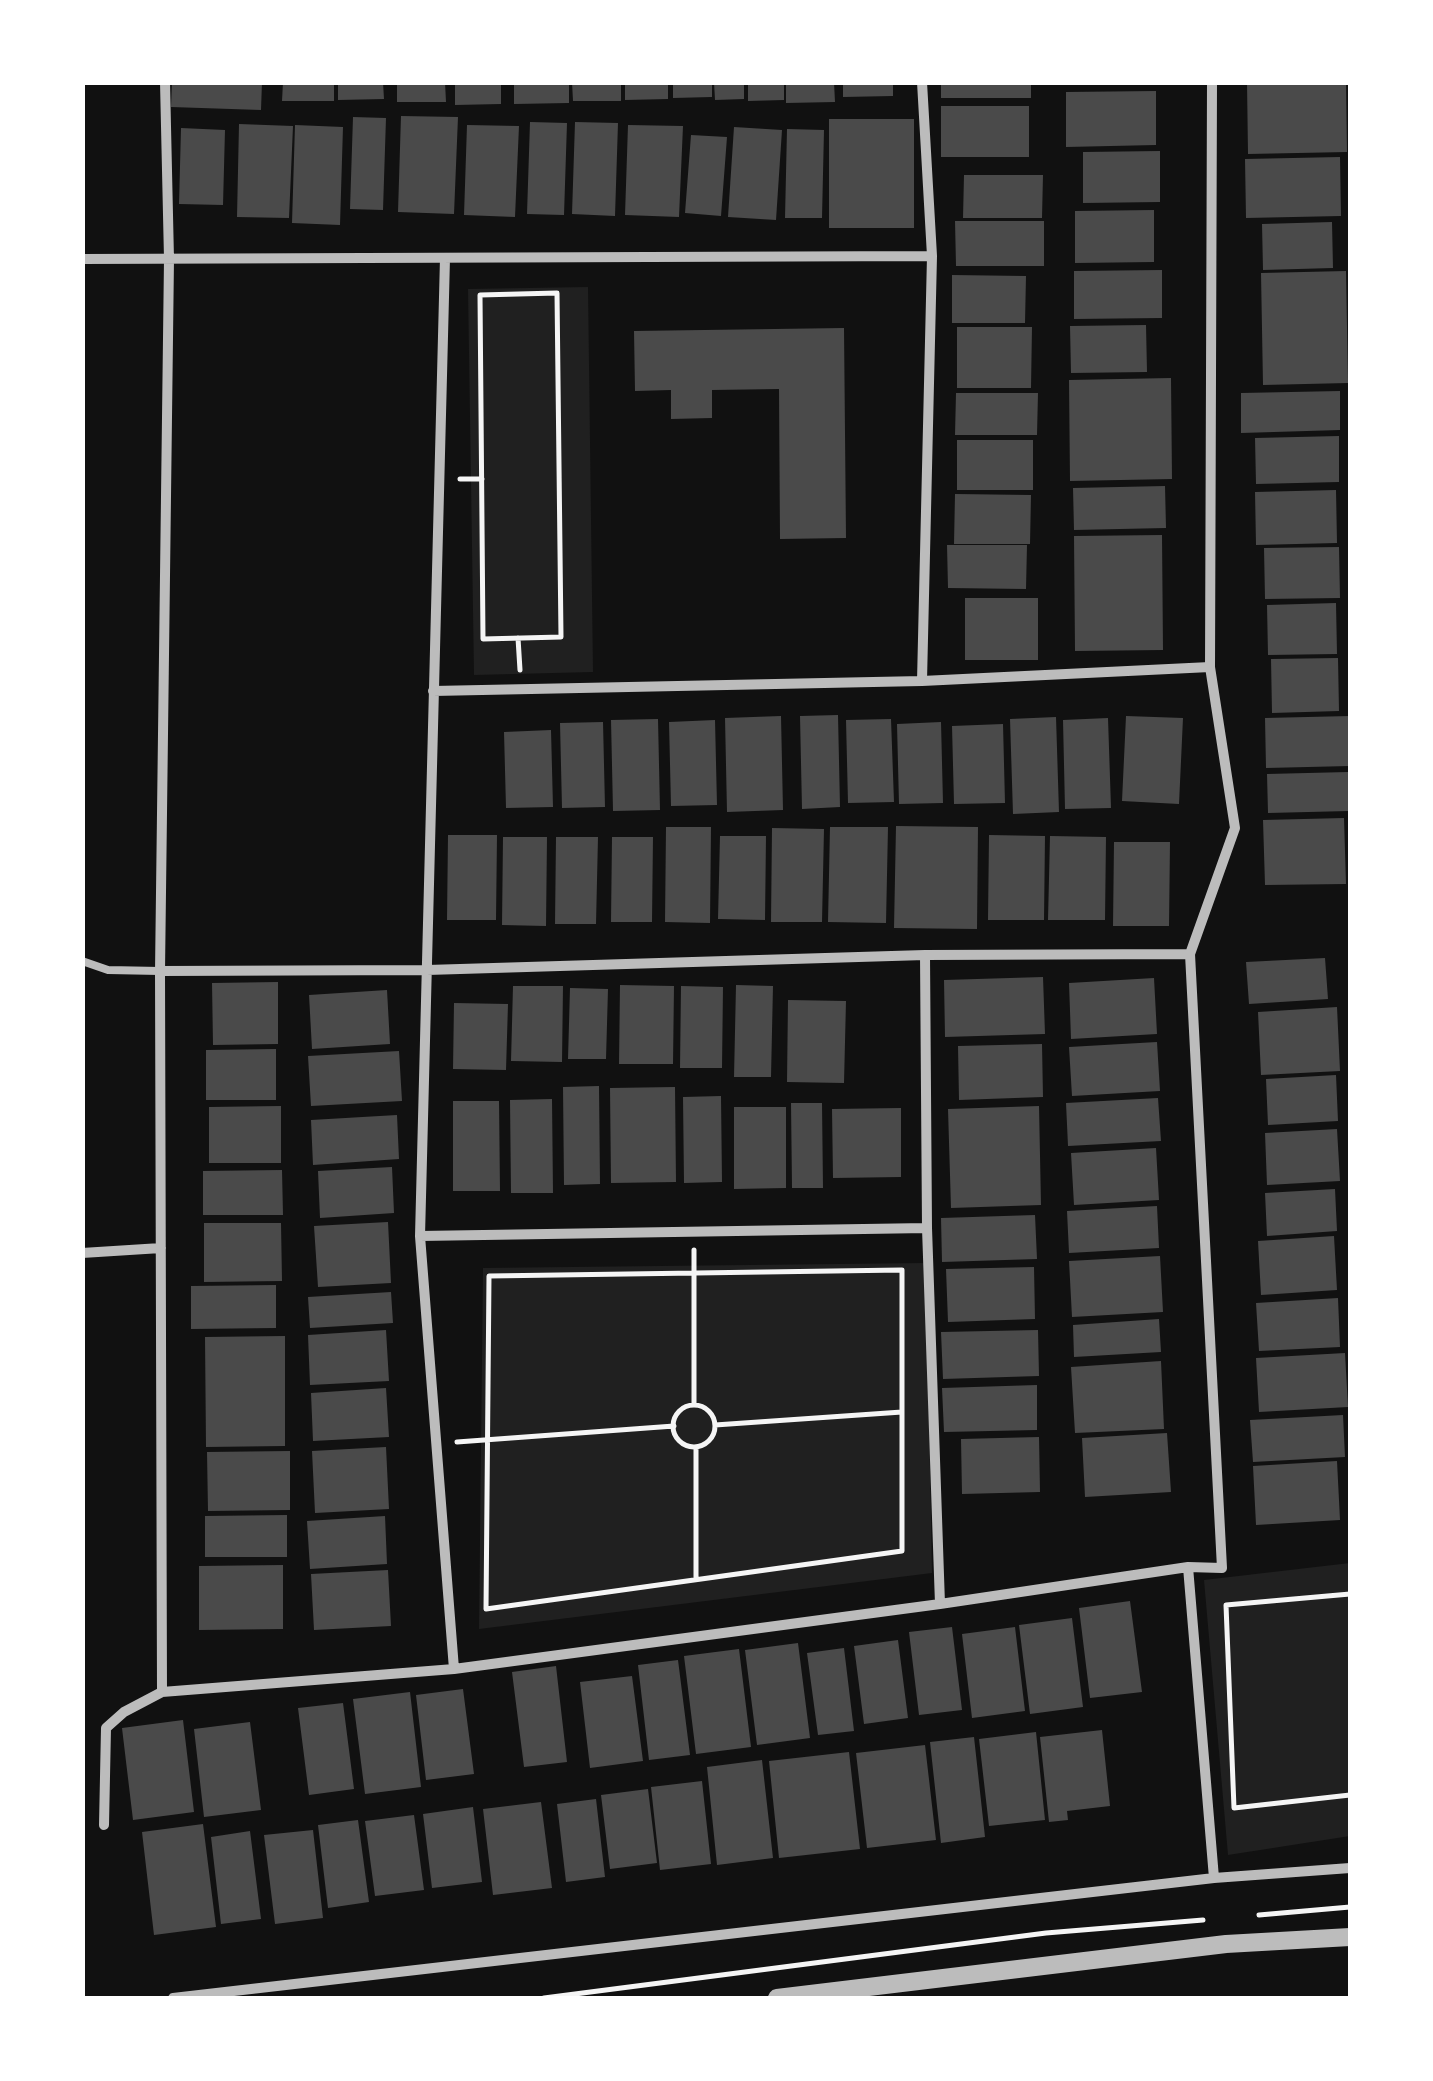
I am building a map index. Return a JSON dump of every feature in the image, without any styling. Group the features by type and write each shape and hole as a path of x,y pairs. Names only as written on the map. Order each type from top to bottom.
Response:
{"street":[{"path":"162,1692 160,971 169,259 164,82"},
{"path":"922,82 932,256 922,681"},
{"path":"104,1825 106,1728 124,1712 162,1692 454,1670 1188,1567 1222,1568 1190,954 1235,828 1210,666 1212,82"},
{"path":"82,259 932,256"},
{"path":"445,258 420,1236 454,1670"},
{"path":"433,691 922,681 1210,666"},
{"path":"160,971 427,970 925,955 1190,954"},
{"path":"925,955 927,1228 940,1604"},
{"path":"420,1236 927,1228"},
{"path":"82,1253 161,1248"},
{"path":"1188,1567 1214,1878"},
{"path":"173,1998 1214,1878 1350,1868"},
{"path":"777,1998 1226,1944 1350,1937"}],"lane":[{"path":"82,961 108,970 160,971"}],"path":[{"path":"557,292 561,638 518,638 483,639 480,295 557,292"},
{"path":"518,638 521,689"},
{"path":"694,1232 694,1405"},
{"path":"902,1270 902,1412 902,1551 486,1609 489,1276 902,1270"},
{"path":"694,1405 711,1413 715,1425 708,1442 696,1446 682,1443 674,1426 682,1410 694,1405"},
{"path":"715,1425 902,1412"},
{"path":"436,1444 674,1426"},
{"path":"696,1446 696,1580"},
{"path":"1350,1594 1226,1605 1234,1808 1350,1795"},
{"path":"1256,1915 1350,1907"},
{"path":"544,1998 1046,1932 1218,1918"}],"shaded area":[{"path":"588,287 593,672 474,675 468,289"},
{"path":"926,1263 932,1573 479,1629 483,1268"},
{"path":"1350,1563 1350,1836 1228,1855 1204,1580"}],"building":[{"path":"172,82 262,82 261,110 171,107"},
{"path":"283,82 334,82 334,101 282,101"},
{"path":"338,82 383,82 384,99 338,100"},
{"path":"397,82 445,82 446,102 397,102"},
{"path":"455,82 501,82 501,104 455,105"},
{"path":"514,82 569,82 569,103 514,104"},
{"path":"572,82 621,82 621,101 573,101"},
{"path":"625,82 668,82 668,99 625,100"},
{"path":"673,82 712,82 712,97 673,98"},
{"path":"714,82 744,82 744,99 715,100"},
{"path":"748,82 784,82 784,100 748,101"},
{"path":"786,82 834,82 835,102 786,103"},
{"path":"843,82 893,82 893,96 843,97"},
{"path":"941,82 1031,82 1031,98 941,98"},
{"path":"1247,82 1346,82 1347,152 1248,154"},
{"path":"1156,91 1156,145 1066,147 1066,92"},
{"path":"941,106 1029,106 1029,157 941,157"},
{"path":"401,116 458,117 454,214 398,212"},
{"path":"353,117 386,118 383,210 350,209"},
{"path":"829,119 914,119 914,228 829,228"},
{"path":"530,122 567,123 564,215 527,214"},
{"path":"575,122 618,123 615,216 572,214"},
{"path":"239,124 293,126 289,218 237,217"},
{"path":"295,125 343,127 340,225 292,223"},
{"path":"467,125 519,126 515,217 464,215"},
{"path":"628,125 683,126 679,217 625,215"},
{"path":"734,127 782,130 776,220 728,217"},
{"path":"181,128 225,130 223,205 179,204"},
{"path":"787,129 824,130 822,218 785,218"},
{"path":"691,135 727,137 721,216 685,213"},
{"path":"1160,151 1160,202 1083,203 1083,152"},
{"path":"1340,157 1341,216 1246,218 1245,159"},
{"path":"964,175 1043,175 1042,218 963,218"},
{"path":"1154,210 1154,262 1075,263 1075,211"},
{"path":"955,221 1044,221 1044,266 956,266"},
{"path":"1332,222 1333,268 1263,270 1262,224"},
{"path":"1162,270 1162,318 1074,319 1074,271"},
{"path":"1346,271 1348,383 1263,385 1261,273"},
{"path":"952,275 1026,276 1025,323 952,323"},
{"path":"1146,325 1147,372 1071,373 1070,326"},
{"path":"957,327 1032,327 1031,388 957,388"},
{"path":"844,328 846,538 780,539 779,389 712,390 712,418 671,419 671,390 635,391 634,331"},
{"path":"1171,378 1172,479 1070,481 1069,380"},
{"path":"1340,391 1340,430 1241,433 1241,393"},
{"path":"956,393 1038,393 1037,435 955,435"},
{"path":"1339,436 1339,482 1256,484 1255,438"},
{"path":"957,440 1033,440 1033,490 957,490"},
{"path":"1165,486 1166,528 1074,530 1073,488"},
{"path":"1336,490 1337,543 1256,545 1255,492"},
{"path":"955,494 1031,495 1030,544 954,544"},
{"path":"1162,535 1163,650 1075,651 1074,536"},
{"path":"947,545 1027,545 1026,589 948,588"},
{"path":"1339,547 1340,598 1265,599 1264,548"},
{"path":"965,598 1038,598 1038,660 965,660"},
{"path":"1336,603 1337,654 1268,655 1267,605"},
{"path":"1338,658 1339,711 1272,713 1271,659"},
{"path":"838,715 840,807 802,809 800,716"},
{"path":"781,716 783,810 727,812 725,718"},
{"path":"1126,716 1183,718 1179,804 1122,801"},
{"path":"1350,716 1350,766 1266,768 1265,718"},
{"path":"1056,717 1059,812 1013,814 1010,719"},
{"path":"1108,718 1111,808 1065,809 1063,720"},
{"path":"658,719 660,810 613,811 611,720"},
{"path":"891,719 894,802 848,803 846,720"},
{"path":"715,720 717,805 671,806 669,722"},
{"path":"603,722 605,807 562,808 560,723"},
{"path":"941,722 943,803 899,804 897,724"},
{"path":"1003,724 1005,803 954,804 952,726"},
{"path":"551,730 553,807 506,808 504,732"},
{"path":"1348,772 1349,811 1268,813 1267,774"},
{"path":"1344,818 1346,884 1265,885 1263,820"},
{"path":"896,826 978,827 977,929 894,928"},
{"path":"666,827 711,827 710,923 665,922"},
{"path":"830,827 888,827 886,923 828,922"},
{"path":"772,828 824,829 822,922 771,922"},
{"path":"448,835 497,835 496,920 447,920"},
{"path":"989,835 1045,836 1044,920 988,920"},
{"path":"720,836 766,836 765,920 718,919"},
{"path":"1050,836 1106,837 1105,920 1048,920"},
{"path":"503,837 547,837 546,926 502,925"},
{"path":"556,837 598,837 596,924 555,924"},
{"path":"612,837 653,837 652,922 611,922"},
{"path":"1114,842 1170,842 1169,926 1113,926"},
{"path":"1325,958 1328,999 1249,1004 1246,962"},
{"path":"1043,977 1045,1034 945,1037 944,980"},
{"path":"1154,978 1157,1034 1071,1039 1069,983"},
{"path":"278,982 278,1044 213,1045 212,983"},
{"path":"620,985 674,986 673,1064 619,1064"},
{"path":"736,985 773,986 771,1077 734,1077"},
{"path":"513,986 563,986 562,1062 511,1061"},
{"path":"681,986 723,987 722,1068 680,1068"},
{"path":"570,988 608,989 606,1059 568,1059"},
{"path":"387,990 390,1044 312,1049 309,995"},
{"path":"788,1000 846,1001 844,1083 787,1082"},
{"path":"454,1003 508,1004 506,1070 453,1069"},
{"path":"1337,1007 1340,1071 1261,1075 1258,1012"},
{"path":"1157,1042 1160,1091 1072,1096 1069,1047"},
{"path":"1042,1044 1043,1097 959,1100 958,1046"},
{"path":"276,1049 276,1100 206,1100 206,1050"},
{"path":"399,1051 402,1101 311,1106 308,1056"},
{"path":"1336,1075 1338,1121 1268,1125 1266,1079"},
{"path":"599,1086 600,1184 564,1185 563,1087"},
{"path":"675,1087 676,1182 611,1183 610,1088"},
{"path":"721,1096 722,1182 684,1183 683,1097"},
{"path":"1158,1098 1161,1141 1068,1146 1066,1103"},
{"path":"552,1099 553,1193 511,1193 510,1100"},
{"path":"453,1101 499,1101 500,1191 453,1191"},
{"path":"791,1103 822,1103 823,1188 792,1188"},
{"path":"281,1106 281,1163 209,1163 209,1107"},
{"path":"1039,1106 1041,1205 951,1208 948,1109"},
{"path":"734,1107 786,1107 786,1188 734,1189"},
{"path":"901,1108 901,1177 833,1178 832,1109"},
{"path":"397,1115 399,1159 313,1165 311,1120"},
{"path":"1337,1129 1340,1181 1267,1185 1265,1133"},
{"path":"1156,1148 1159,1200 1074,1205 1071,1153"},
{"path":"392,1167 394,1213 320,1218 318,1171"},
{"path":"282,1170 283,1215 203,1215 203,1171"},
{"path":"1335,1189 1337,1231 1267,1236 1265,1193"},
{"path":"1157,1206 1159,1248 1069,1253 1067,1211"},
{"path":"1035,1215 1037,1259 942,1262 941,1218"},
{"path":"388,1222 391,1283 318,1287 314,1226"},
{"path":"204,1223 281,1223 282,1281 204,1282"},
{"path":"1334,1236 1337,1290 1261,1295 1258,1241"},
{"path":"1160,1256 1163,1312 1072,1317 1069,1261"},
{"path":"1034,1267 1035,1319 948,1322 946,1269"},
{"path":"276,1285 276,1328 191,1329 191,1286"},
{"path":"391,1292 393,1323 310,1328 308,1297"},
{"path":"1338,1298 1340,1347 1259,1351 1256,1303"},
{"path":"1159,1319 1161,1352 1074,1357 1073,1325"},
{"path":"386,1330 389,1381 310,1385 308,1335"},
{"path":"1038,1330 1039,1376 943,1379 941,1332"},
{"path":"285,1336 285,1446 206,1447 205,1337"},
{"path":"1345,1353 1348,1407 1259,1412 1256,1358"},
{"path":"1161,1361 1164,1429 1075,1433 1071,1367"},
{"path":"1037,1385 1037,1430 944,1432 942,1388"},
{"path":"386,1388 389,1437 313,1441 311,1393"},
{"path":"1343,1415 1345,1457 1253,1462 1250,1420"},
{"path":"1167,1433 1171,1492 1085,1497 1082,1438"},
{"path":"1039,1437 1040,1492 962,1494 961,1439"},
{"path":"386,1447 389,1509 315,1513 312,1451"},
{"path":"290,1451 290,1510 208,1511 207,1452"},
{"path":"1337,1461 1340,1520 1256,1525 1253,1466"},
{"path":"287,1515 287,1557 205,1557 205,1516"},
{"path":"385,1516 387,1564 310,1569 307,1521"},
{"path":"283,1565 283,1629 199,1630 199,1566"},
{"path":"388,1570 391,1626 314,1630 311,1574"},
{"path":"1130,1601 1142,1692 1090,1698 1079,1608"},
{"path":"1072,1618 1083,1707 1030,1714 1019,1625"},
{"path":"952,1627 962,1710 919,1715 909,1632"},
{"path":"1015,1627 1025,1711 972,1718 962,1634"},
{"path":"898,1640 908,1718 864,1724 854,1646"},
{"path":"798,1643 810,1738 757,1745 745,1650"},
{"path":"844,1648 854,1731 818,1735 807,1653"},
{"path":"739,1649 751,1747 696,1754 684,1656"},
{"path":"678,1660 690,1755 649,1760 638,1665"},
{"path":"556,1666 567,1762 524,1767 512,1672"},
{"path":"632,1676 643,1761 590,1768 580,1682"},
{"path":"463,1689 474,1774 426,1780 416,1695"},
{"path":"410,1692 421,1787 365,1794 353,1699"},
{"path":"343,1703 354,1789 309,1795 298,1708"},
{"path":"183,1720 194,1812 133,1820 122,1728"},
{"path":"250,1722 261,1810 204,1817 194,1729"},
{"path":"1102,1730 1110,1806 1067,1811 1068,1820 1049,1822 1040,1737"},
{"path":"1036,1732 1045,1820 989,1826 979,1739"},
{"path":"974,1737 985,1837 941,1843 930,1742"},
{"path":"925,1745 936,1840 867,1848 856,1753"},
{"path":"849,1752 860,1849 779,1858 769,1761"},
{"path":"762,1760 773,1858 717,1865 707,1767"},
{"path":"702,1781 711,1864 660,1870 651,1787"},
{"path":"648,1789 657,1863 610,1869 601,1795"},
{"path":"596,1799 605,1877 566,1882 557,1804"},
{"path":"541,1802 552,1888 493,1895 483,1809"},
{"path":"473,1807 482,1882 432,1888 423,1814"},
{"path":"414,1815 424,1890 375,1896 365,1821"},
{"path":"358,1820 369,1902 328,1908 318,1825"},
{"path":"203,1824 216,1927 154,1935 142,1832"},
{"path":"313,1830 323,1918 275,1924 264,1835"},
{"path":"250,1831 261,1919 221,1924 211,1837"}]}
